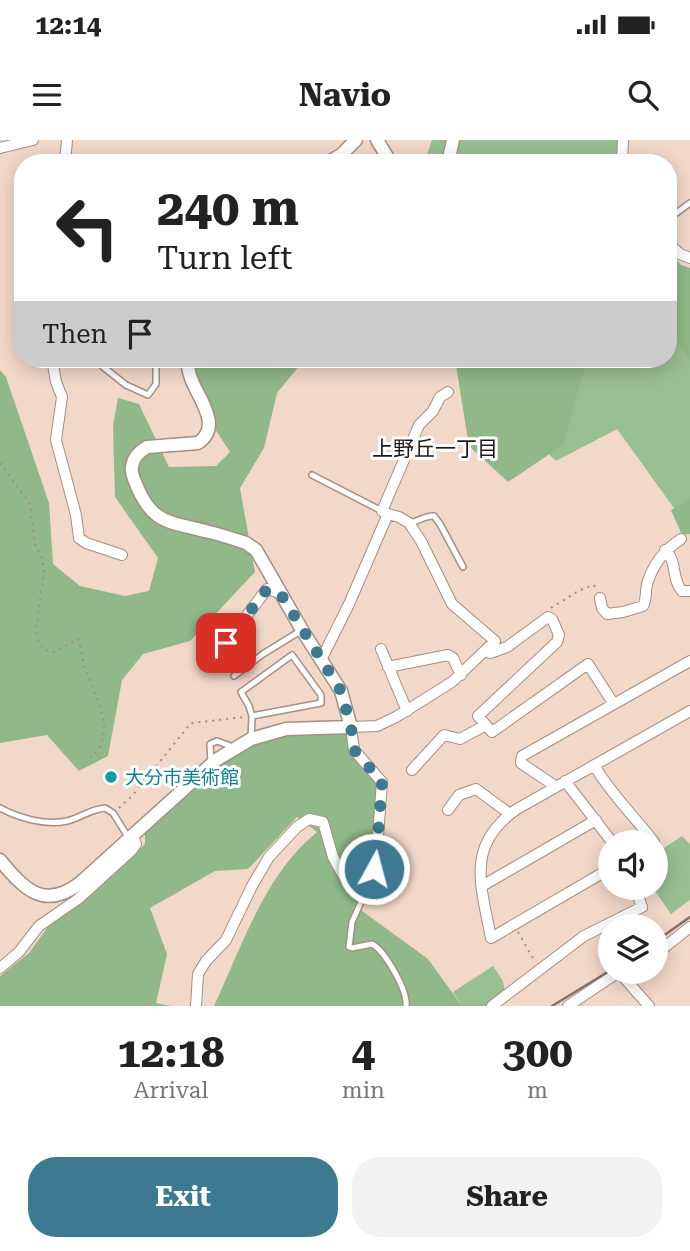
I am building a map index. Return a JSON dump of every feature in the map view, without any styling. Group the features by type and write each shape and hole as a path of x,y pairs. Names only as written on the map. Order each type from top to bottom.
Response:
{"street":[{"path":"0,148 33,140"},
{"path":"342,154 356,140"},
{"path":"54,368 62,397 56,440 76,515 79,538 122,555"},
{"path":"189,368 210,420 209,430 198,443 147,447 140,451 132,463 133,478 160,519 208,531 251,546 259,555 341,691 354,750 382,782 377,850 369,889 365,894 343,875 333,857 323,822 309,819 297,827 269,857 226,940 198,974 196,1006"},
{"path":"321,660 349,604 419,425 433,411 440,397 448,392"},
{"path":"0,860 27,888 37,894 53,896 73,889 212,765 251,739 286,729 377,726 461,675 495,641 452,604 421,541 409,523 385,512"},
{"path":"600,598 602,608 607,614 643,606 647,584 665,550 681,539"},
{"path":"665,550 673,559 678,586 682,591 690,591"},
{"path":"226,643 267,589 280,593"},
{"path":"486,650 490,653 507,647 548,617 552,619 559,635 557,642 478,716 492,732 588,664 613,703"},
{"path":"381,649 407,710"},
{"path":"388,667 448,655 453,658 461,675"},
{"path":"555,786 521,763 522,757 690,661"},
{"path":"598,876 491,938 480,872 483,849 492,831 510,814 555,786 690,710"},
{"path":"412,770 444,735 460,739 486,725"},
{"path":"594,765 607,789 616,794 644,830"},
{"path":"565,781 603,830"},
{"path":"448,810 459,795 475,789 510,814"},
{"path":"482,886 596,820"},
{"path":"0,968 16,955 39,926 78,898 132,850 136,844 132,837"},
{"path":"492,1006 591,932 642,907 640,900"},
{"path":"668,944 690,927"},
{"path":"568,1006 600,984"},
{"path":"630,984 649,1006"}],"lane":[{"path":"105,368 127,385 148,395 156,384 156,368"},
{"path":"312,475 385,512"},
{"path":"409,523 417,522 428,515 434,516 463,567"},
{"path":"234,676 302,630"},
{"path":"251,739 252,716 241,692 292,655 321,695 321,703 252,716"},
{"path":"0,808 24,818 58,822 105,808 113,813 132,837"},
{"path":"365,894 352,922 349,947 372,944 380,948 404,992 406,1006"}],"path":[{"path":"0,463 30,504 35,544 42,558 44,571 38,604 38,639 45,650 54,652 78,639 84,667 97,695 103,715 103,738 100,748 90,757"},
{"path":"113,813 132,796 191,723 252,716"},
{"path":"514,925 540,970"}],"green space":[{"path":"432,140 619,140 618,154 427,154"},
{"path":"677,261 690,268 690,360 677,340"},
{"path":"677,281 690,305 690,509 679,515 617,429 556,461 484,394 485,368 677,368"},
{"path":"184,368 298,368 277,393 264,448 240,488 255,572 190,641 143,654 122,680 108,756 79,771 47,735 0,743 0,370 6,377 49,503 53,564 80,586 125,596 149,591 158,558 115,497 113,426 118,398 139,404 169,467 216,466 230,452 195,398"},
{"path":"456,368 584,368 563,445 508,482 469,446"},
{"path":"690,499 690,534 682,535 671,510"},
{"path":"300,731 345,731 352,755 375,780 381,791 366,879 358,908 428,959 462,1006 214,1006 256,912 269,890 283,868 317,832 297,817 248,869 215,871 150,908 167,954 156,1003 171,1006 0,1006 0,976 29,953 47,928 91,895 145,844 145,832 208,771 245,746 264,738"},
{"path":"682,836 690,844 690,900 671,914 661,900 668,900 668,845"},
{"path":"493,966 503,981 505,992 486,1006 462,1006 453,992"}],"railway":[{"path":"668,933 690,917"},
{"path":"552,1006 598,978"}],"place":[{"name":"大分市美術館","path":"111,777"}],"district":[{"name":"上野丘一丁目","path":"435,449"}],"route":[{"path":"226,643 267,589 280,593 341,691 354,750 382,782 374,869"}]}
